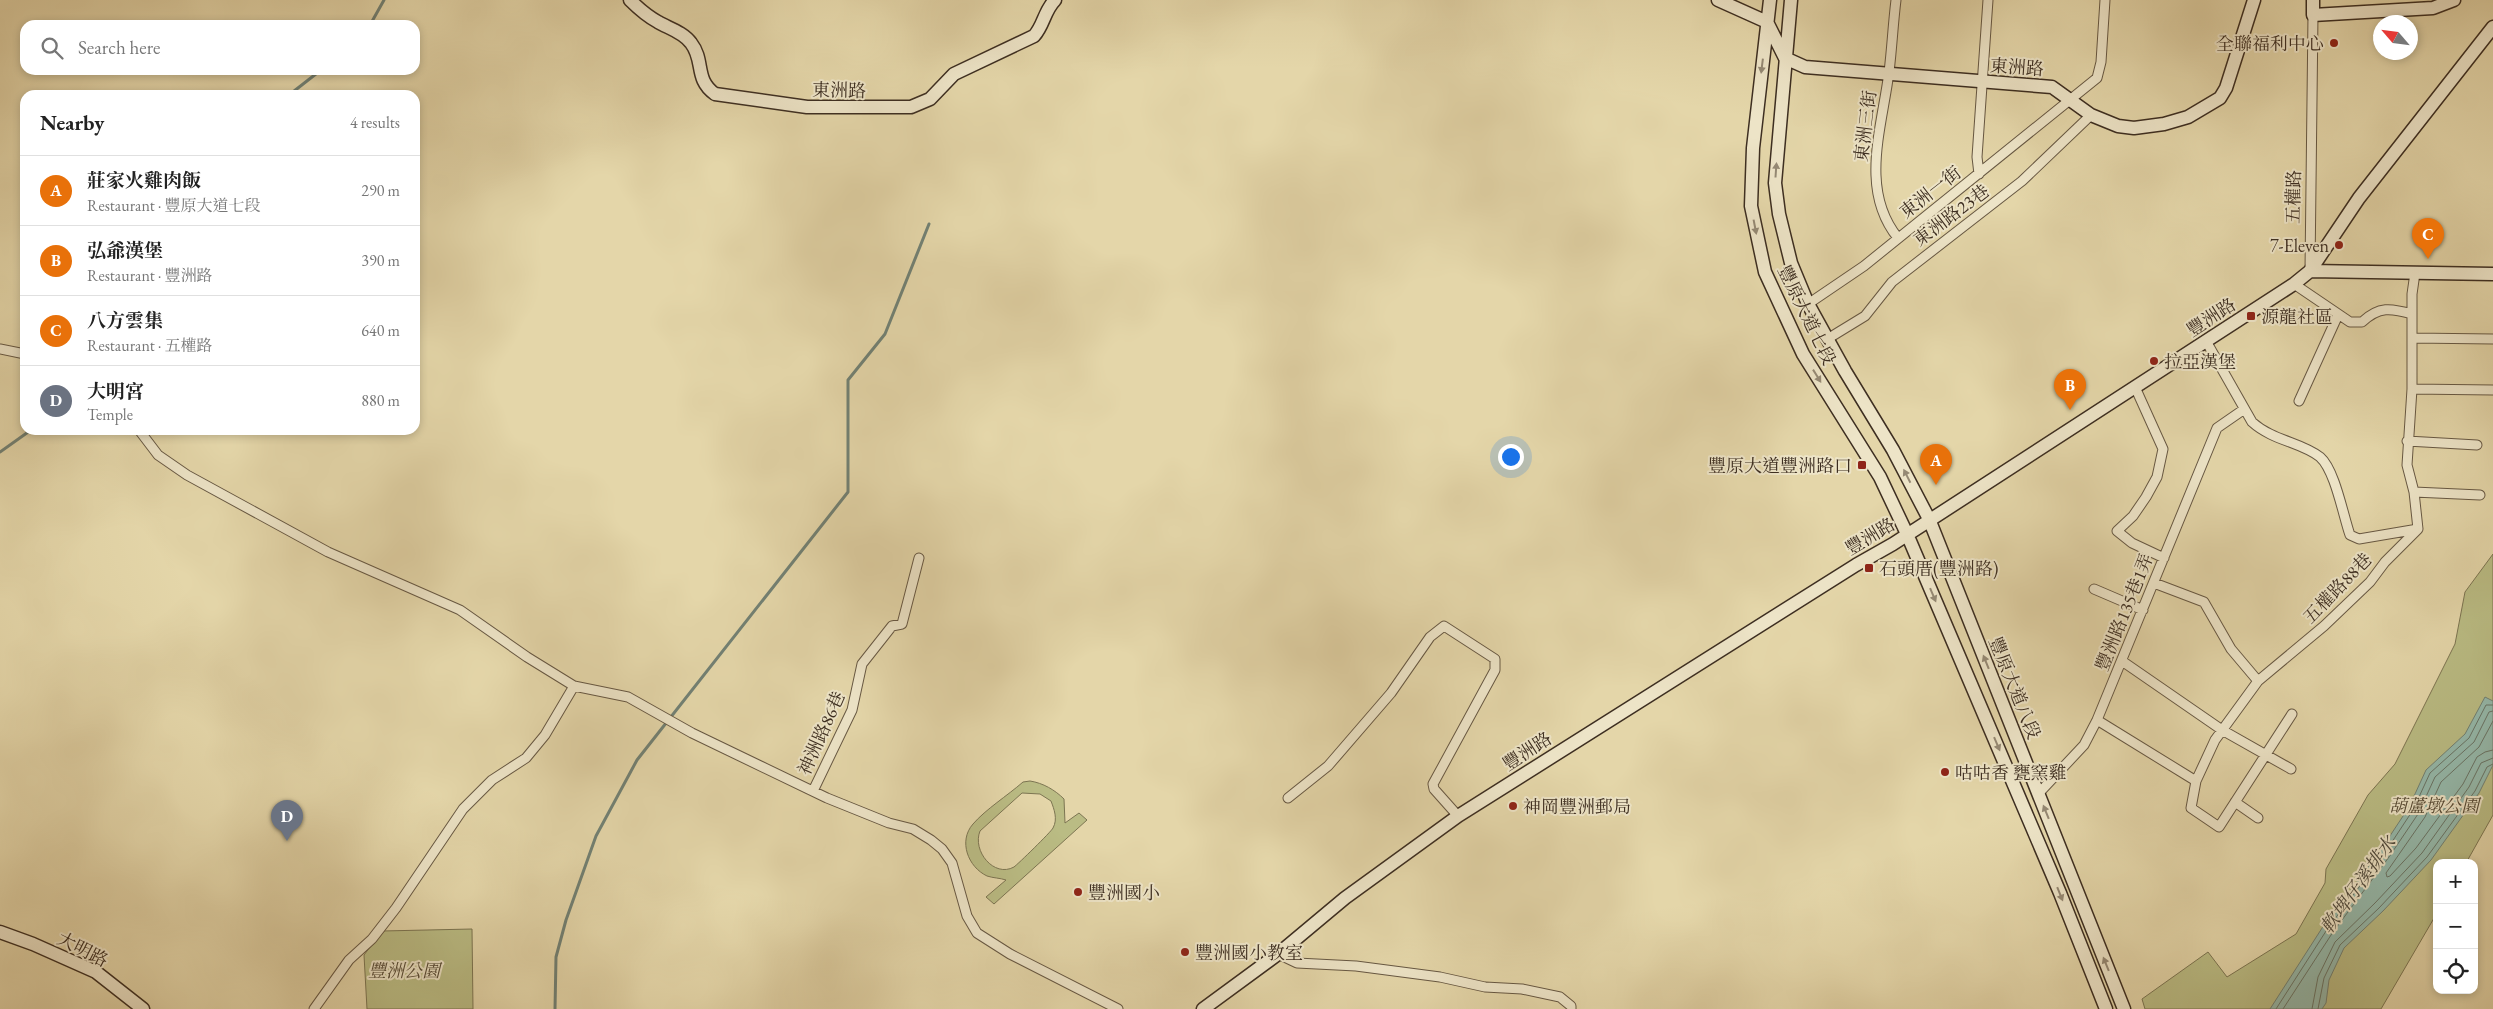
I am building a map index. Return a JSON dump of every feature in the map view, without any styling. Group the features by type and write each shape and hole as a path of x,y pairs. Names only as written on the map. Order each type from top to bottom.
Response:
{"street":[{"name":"東洲路","path":"630,0 657,22 686,38 697,54 700,76 705,86 715,94 807,107 840,108 905,108 924,103 954,74 1034,36 1040,28 1045,12 1055,0"},
{"path":"1718,0 1767,22 1785,58"},
{"name":"豐原大道七段","path":"1770,0 1753,148 1750,206 1765,272 1803,354 1880,477 1907,534"},
{"name":"豐原大道七段","path":"1791,0 1775,183 1779,214 1791,263 1808,304 1829,338 1845,371 1893,450 1929,519"},
{"name":"東洲三街","path":"1896,0 1889,73 1874,164 1879,203 1887,224 1898,238"},
{"path":"1979,174 1977,157 1988,0"},
{"name":"東洲一街","path":"1808,304 1864,266 2097,78 2101,62 2105,0"},
{"name":"東洲路","path":"1785,58 1805,67 2052,87 2091,115 2118,126 2143,128 2188,116 2220,98 2226,88 2254,0"},
{"name":"五權路","path":"2310,271 2313,0"},
{"path":"2313,15 2433,8 2454,0"},
{"name":"豐洲路","path":"1202,1009 1278,954 1345,898 1458,816 1531,768 1988,483 2294,284 2310,271 2359,198 2493,28"},
{"name":"東洲路23巷","path":"1829,338 1865,316 1892,282 2022,182 2091,115"},
{"path":"2310,271 2493,274"},
{"path":"2206,341 2243,410 2263,432 2319,457 2328,466 2350,535 2358,539 2418,529 2414,492 2407,465 2407,441 2412,388 2412,314 2415,273"},
{"path":"2294,284 2350,322 2362,322 2371,313 2384,309 2412,314"},
{"path":"2299,401 2338,315"},
{"path":"2413,338 2493,340"},
{"path":"0,350 20,353"},
{"path":"2134,387 2163,449 2156,477 2146,497 2133,516 2117,531 2132,542 2164,558"},
{"path":"2412,388 2493,390"},
{"name":"豐洲路135巷1弄","path":"2039,793 2084,745 2097,720 2122,661 2216,428 2243,410"},
{"path":"143,435 158,455 187,475 328,552 460,610 527,657 574,686 628,697 692,733 813,791 889,823 913,829 937,844 956,873 969,922 981,937 1118,1009"},
{"path":"2407,441 2477,445"},
{"path":"2414,492 2480,495"},
{"name":"豐原大道八段","path":"1929,519 2124,1009"},
{"name":"五權路88巷","path":"2235,802 2219,827 2191,808 2196,781 2215,740 2258,681 2324,626 2370,582 2385,562 2418,529"},
{"path":"1907,534 2060,893 2106,1009"},
{"name":"神洲路86巷","path":"813,791 850,716 862,664 892,626 902,624 919,558"},
{"path":"2154,583 2204,602 2231,649 2258,681"},
{"path":"2094,589 2143,610"},
{"path":"1288,798 1317,777 1328,766 1391,693 1430,636 1444,626 1495,659 1497,663 1434,784 1434,789 1458,816"},
{"path":"2122,661 2222,730 2291,769"},
{"path":"314,1009 349,960 372,939 396,908 463,809 492,780 526,758 545,735 574,686"},
{"path":"2258,818 2235,802 2292,714"},
{"path":"2097,720 2196,781"},
{"name":"大明路","path":"0,932 33,944 96,972 143,1009"},
{"path":"1278,954 1297,963 1356,966 1440,977 1484,987 1522,990 1560,997 1571,1006 1571,1009"}],"green space":[{"name":"葫蘆墩公園","path":"2493,554 2493,815 2468,859 2433,859 2433,920 2381,1009 2145,1009 2142,999 2208,952 2227,977 2296,934 2325,883 2326,869 2368,795 2395,764 2455,644 2465,592"},
{"path":"1030,781 1044,785 1064,799 1065,823 1079,813 1087,820 994,904 986,897 1006,880 987,876 980,872 967,853 966,838 978,818 1023,782","holes":["1022,793 1040,794 1051,801 1055,818 1053,828 1014,867 999,869 992,866 986,861 979,847 980,831"]},
{"name":"豐洲公園","path":"472,929 473,1009 367,1009 364,955 382,931"}],"water":[{"name":"軟埤仔溪排水","path":"2485,697 2493,701 2493,765 2479,793 2431,860 2383,911 2344,948 2329,980 2326,1003 2322,1009 2270,1009 2324,925 2380,851 2409,807 2426,770 2465,734"}],"waterway":[{"path":"373,20 384,0"},
{"path":"295,90 315,75"},
{"path":"555,1009 556,957 566,920 596,836 637,760 848,492 848,380 885,334 929,224"},
{"path":"0,452 24,435"}],"place":[{"name":"全聯福利中心","path":"2334,43"},
{"name":"7-Eleven","path":"2339,245"},
{"name":"八方雲集","path":"2428,259"},
{"name":"源龍社區","path":"2251,316"},
{"name":"拉亞漢堡","path":"2154,361"},
{"name":"弘爺漢堡","path":"2070,410"},
{"name":"豐原大道豐洲路口","path":"1862,465"},
{"name":"莊家火雞肉飯","path":"1936,485"},
{"name":"石頭厝(豐洲路)","path":"1869,568"},
{"name":"咕咕香 甕窯雞","path":"1945,772"},
{"name":"神岡豐洲郵局","path":"1513,806"},
{"name":"大明宮","path":"287,841"},
{"name":"豐洲國小","path":"1078,892"},
{"name":"豐洲國小教室","path":"1185,952"}]}
